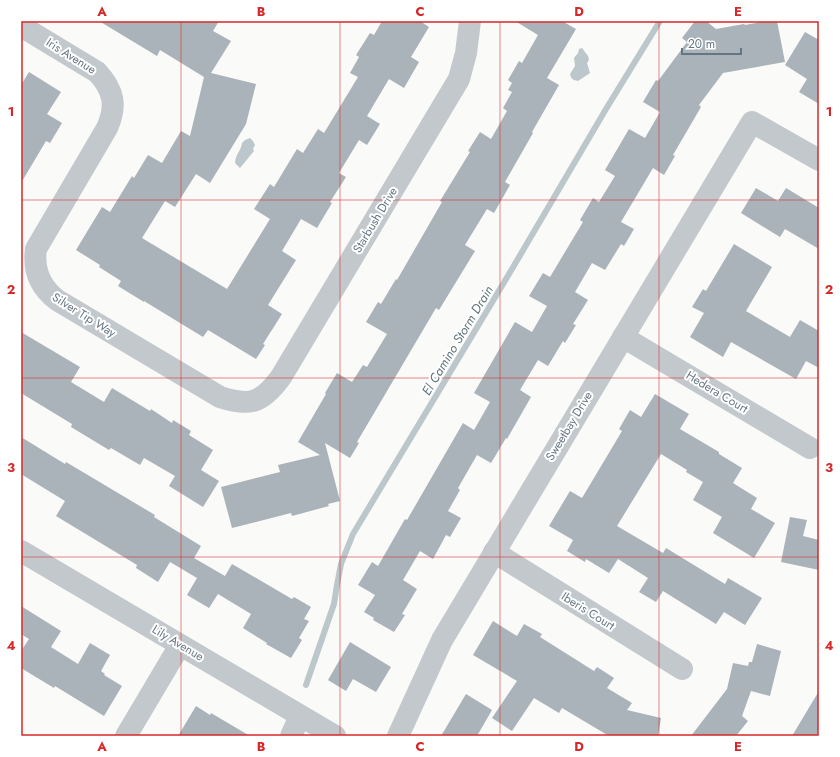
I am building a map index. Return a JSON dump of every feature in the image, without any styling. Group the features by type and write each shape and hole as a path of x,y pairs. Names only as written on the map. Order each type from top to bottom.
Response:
{"street":[{"name":"Starbush Drive","path":"251,402 270,391 280,377 459,79 466,52 470,21"},
{"name":"Iris Avenue","path":"21,26 98,72 109,87 112,96"},
{"name":"Silver Tip Way","path":"112,96 113,112 107,128 36,249 35,264 43,287 57,300 220,397 240,403 251,402"},
{"name":"Sweetbay Drive","path":"398,736 442,640 752,122 819,160"},
{"name":"Hedera Court","path":"623,337 810,448"},
{"name":"Lily Avenue","path":"21,551 335,736"},
{"name":"Iberis Court","path":"494,552 682,669"},
{"path":"126,736 180,645"},
{"path":"291,736 300,716"}],"shaded area":[{"path":"582,48 588,56 589,60 587,63 590,73 578,81 572,79 570,74 575,66 574,58 579,49"},
{"path":"250,138 255,145 253,149 254,151 240,168 235,163 236,158 242,143"}],"building":[{"path":"99,21 219,21 213,31 231,41 211,73 256,84 246,124 210,183 196,174 175,207 165,201 142,238 227,289 270,219 254,209 270,184 274,187 297,149 303,153 318,129 324,133 358,77 350,73 359,57 356,55 370,33 374,35 382,21 420,21 429,27 411,57 419,62 404,88 389,79 367,116 380,124 367,145 359,140 339,173 346,177 330,202 332,203 317,228 301,219 282,251 296,260 268,305 282,314 263,344 265,345 256,359 208,330 203,337 144,302 118,286 121,281 99,267 100,265 76,250 102,207 110,212 132,176 134,178 148,155 162,163 181,131 190,136 204,77 160,50 157,56"},
{"path":"515,21 562,21 576,29 547,78 559,85 505,182 510,185 494,213 487,209 465,245 475,251 439,310 436,308 357,442 359,443 350,458 325,443 340,501 328,504 329,506 292,516 291,513 232,528 221,487 280,472 278,465 320,455 298,442 337,373 352,382 363,365 367,367 387,334 366,322 378,302 381,304 396,279 397,280 480,132 491,139 507,111 503,108 512,92 508,90 512,83 508,80 519,61 522,63 538,35"},
{"path":"695,21 706,21 716,29 744,24 777,21 785,62 723,73 699,105 701,107 673,155 675,156 664,175 653,168 621,222 634,229 624,246 621,244 605,270 592,263 575,292 588,300 573,324 576,325 565,343 563,341 548,366 538,360 520,390 531,397 507,439 506,438 491,463 477,455 458,488 460,490 448,511 461,518 450,537 446,535 433,559 420,551 403,580 417,589 402,614 405,615 394,632 373,620 374,618 364,612 375,595 358,585 372,562 378,566 405,519 407,520 463,423 474,430 490,402 474,393 515,322 532,332 547,306 529,296 543,273 550,277 583,222 580,220 593,198 599,202 615,176 605,170 629,129 645,138 660,112 643,102 656,80 658,81 687,42 682,38"},
{"path":"805,32 819,40 819,104 799,92 807,79 785,65"},
{"path":"29,72 61,92 47,114 62,123 50,143 46,141 21,183 21,85"},
{"path":"756,188 778,201 786,188 819,208 819,249 785,229 780,237 741,213"},
{"path":"734,244 772,267 746,311 790,337 800,320 819,331 819,368 806,361 796,379 731,342 723,357 690,337 704,313 692,307 703,289 706,291"},
{"path":"21,332 80,367 71,382 104,402 112,388 150,411 151,409 172,423 173,420 191,431 189,435 213,450 201,470 219,481 203,507 169,486 175,476 144,458 140,465 111,448 109,450 71,427 72,424 21,393"},
{"path":"655,394 689,414 680,429 719,452 719,454 742,468 733,483 757,498 751,509 775,523 754,558 713,533 722,517 693,500 703,482 661,454 617,526 663,553 666,548 725,584 728,578 762,598 745,625 724,612 716,624 663,591 656,602 639,592 648,578 618,559 609,573 586,559 585,562 567,551 573,540 549,526 570,491 582,498 622,431 619,429 630,410 641,417"},
{"path":"21,437 155,515 154,517 201,546 194,558 225,576 232,564 292,599 294,597 311,607 304,619 309,621 299,638 302,640 291,658 266,644 267,643 243,628 251,614 218,594 209,608 187,595 197,578 170,562 158,582 136,568 137,565 56,516 65,501 21,474"},
{"path":"790,517 807,520 803,536 819,540 819,570 781,562"},
{"path":"21,606 61,631 51,647 78,664 90,643 110,655 101,671 105,674 104,675 122,686 104,716 55,686 54,688 21,668 21,651 29,639 21,634"},
{"path":"493,621 517,636 524,624 542,634 540,637 594,671 597,667 614,678 607,688 632,703 627,710 661,718 658,736 609,736 562,708 559,713 534,698 512,731 492,718 517,681 473,655"},
{"path":"350,642 391,667 376,692 353,679 346,691 328,680"},
{"path":"757,644 781,651 770,696 751,691 742,716 748,721 736,736 691,736 727,689 733,663 748,666 749,662 752,662"},
{"path":"819,691 819,736 792,736"},
{"path":"466,694 492,710 477,736 441,736"},
{"path":"196,706 210,715 211,713 250,736 178,736"}],"waterway":[{"name":"El Camino Storm Drain","path":"306,685 334,604 341,564 353,534 660,21"}]}
